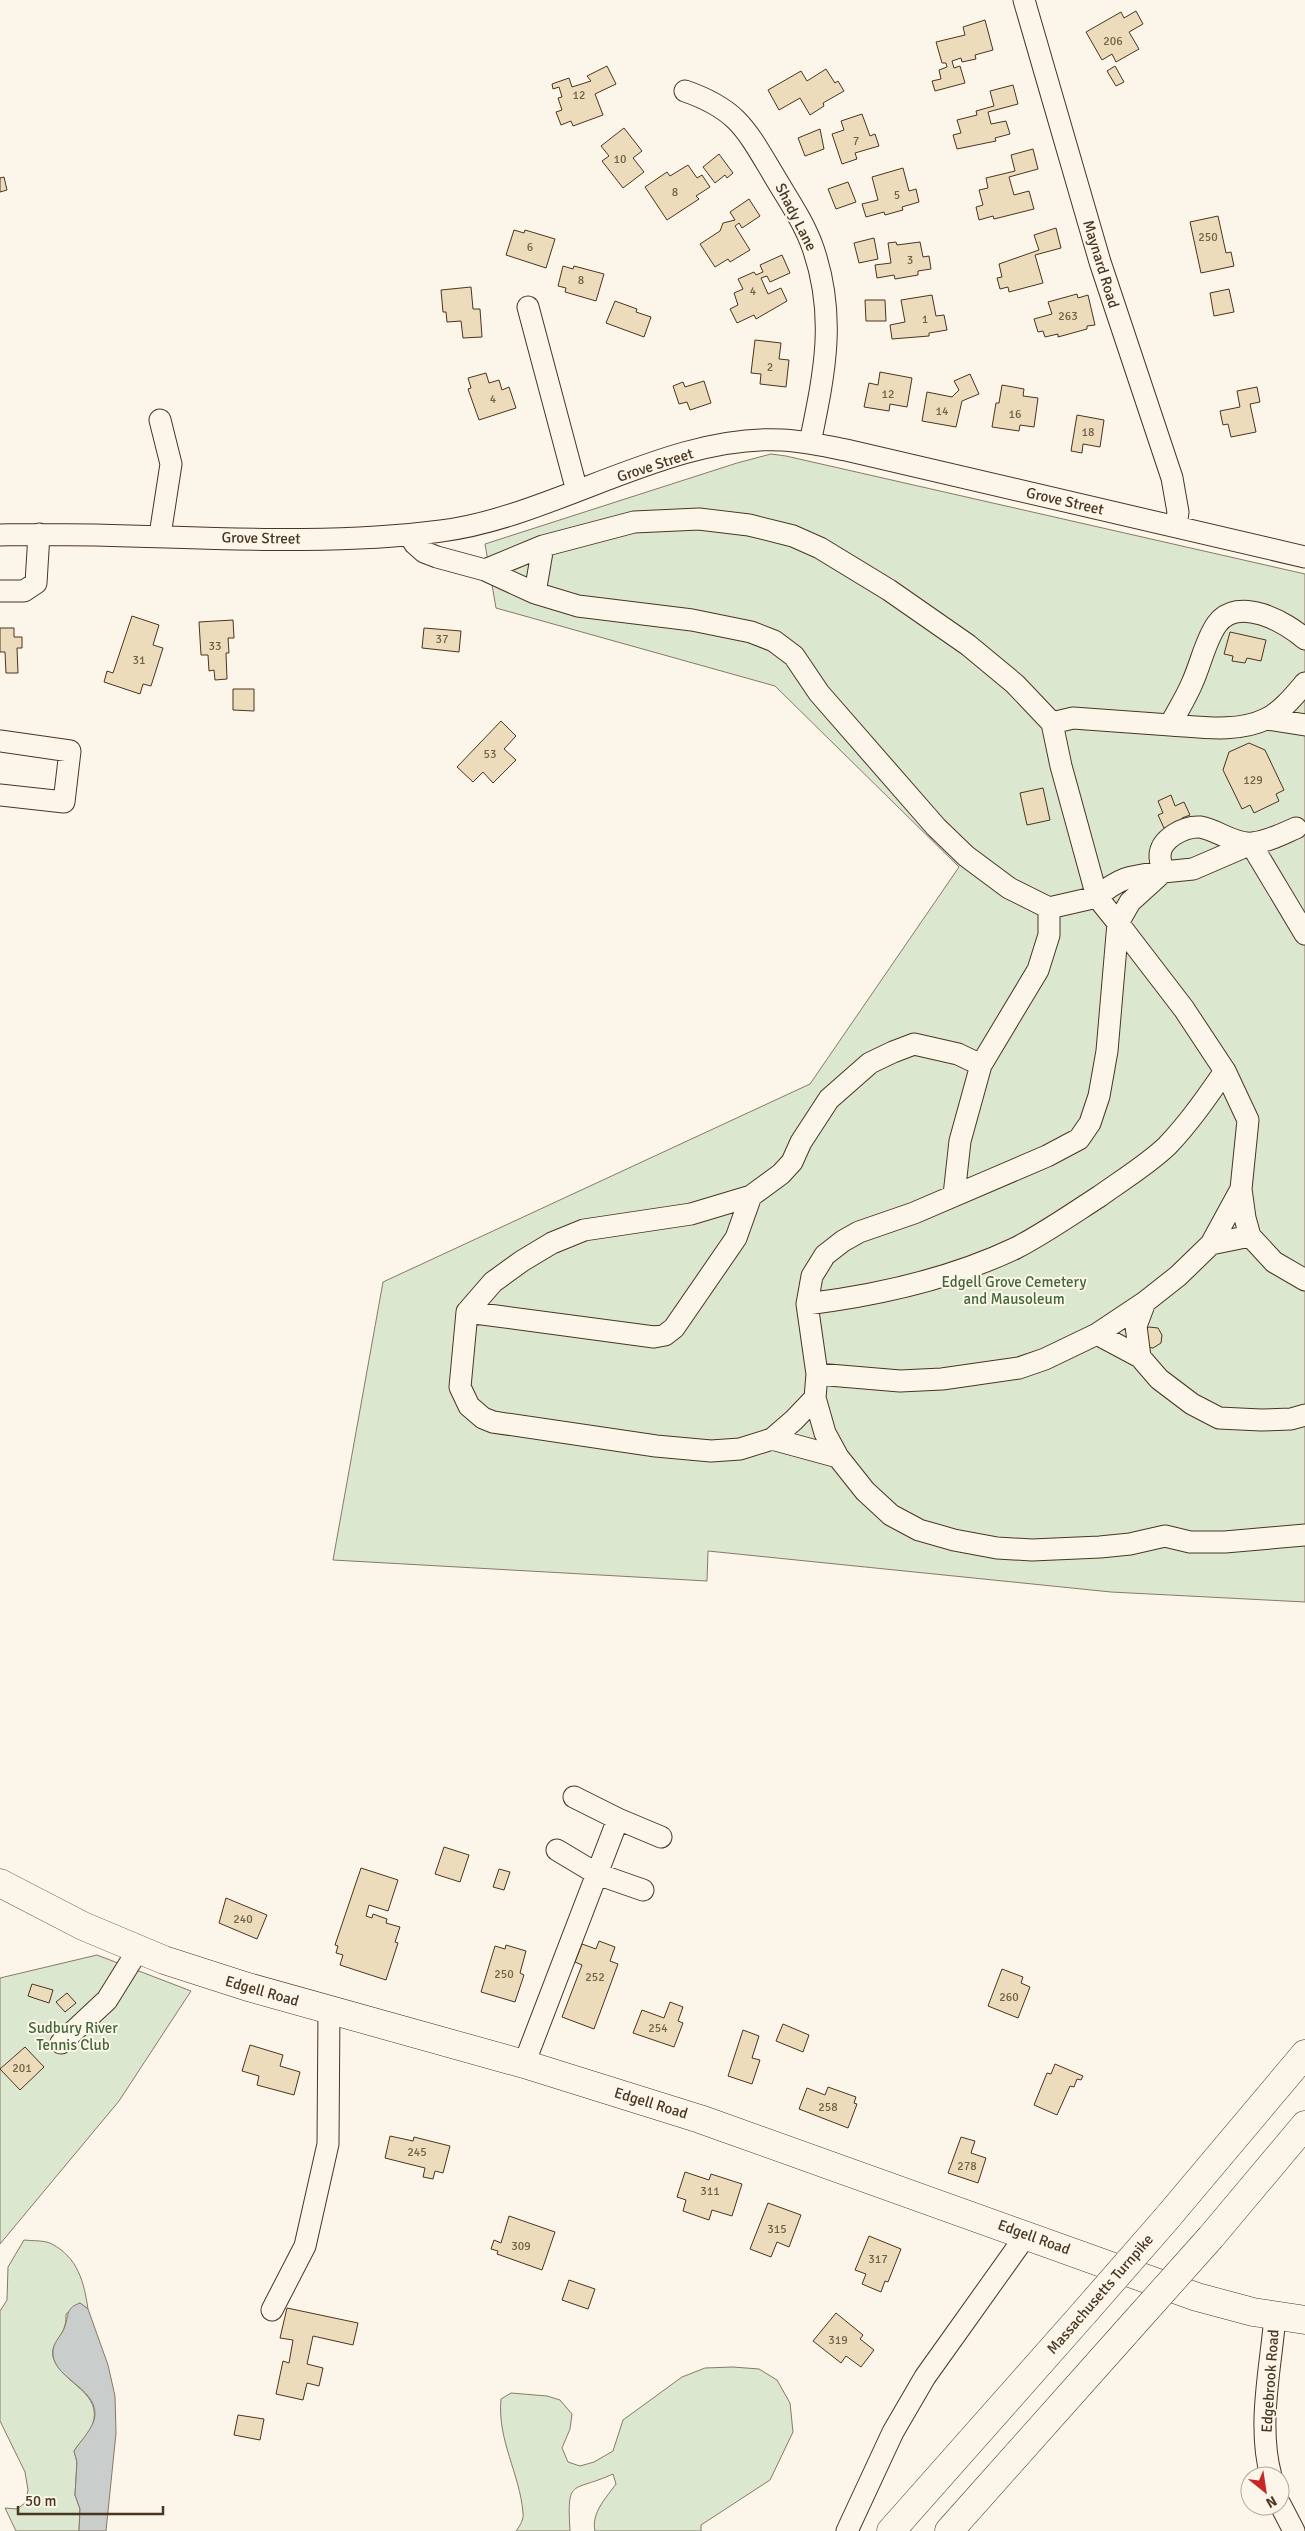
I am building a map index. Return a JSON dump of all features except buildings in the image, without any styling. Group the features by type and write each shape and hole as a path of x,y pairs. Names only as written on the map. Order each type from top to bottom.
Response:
{"main road":[{"name":"Edgell Road","path":"0,1883 83,1926 138,1950 206,1974 524,2064 700,2119 1027,2234 1197,2297 1276,2316 1305,2320"},
{"name":"Massachusetts Turnpike","path":"891,2531 1167,2218 1305,2054"},
{"path":"949,2531 1211,2237 1304,2127"}],"street":[{"name":"Maynard Road","path":"1024,0 1100,262 1172,478 1178,512 1176,526"},
{"name":"Shady Lane","path":"685,91 722,107 736,118 748,132 802,223 813,246 825,297 827,346 810,443"},
{"path":"528,308 576,491"},
{"path":"160,420 171,464 160,535"},
{"name":"Grove Street","path":"0,535 160,535 319,539 409,535 444,531 495,520 576,491 710,448 760,440 782,440 810,443 1305,557"},
{"path":"484,570 543,546 634,522 699,519 749,524 793,536 820,548 890,590 968,645 1015,684 1052,723 1061,766 1097,897 1184,1009 1225,1071 1248,1120 1241,1189 1245,1218 1250,1236 1274,1262 1305,1280"},
{"path":"0,591 24,591 36,583 39,534"},
{"path":"409,535 424,552 484,570 535,593 578,606 692,620 751,632 774,641 794,656 818,693 936,827 966,856 1009,888 1049,908 1097,897 1114,882 1130,876 1193,869 1251,844 1274,838 1302,825"},
{"path":"535,593 543,546"},
{"path":"1170,724 1192,684 1217,624 1226,616 1239,612 1261,614 1289,625 1305,639"},
{"path":"1052,723 1073,718 1226,728 1247,726 1267,719 1286,704 1305,683"},
{"path":"1267,719 1305,725"},
{"path":"0,741 70,751 64,802 0,795"},
{"path":"1162,872 1160,856 1162,846 1178,832 1200,827 1221,837 1251,844 1305,934"},
{"path":"1162,872 1130,902 1118,923 1107,1052 1100,1096 1090,1123 1079,1139 1047,1156 914,1213 859,1232 843,1241 825,1255 812,1276 808,1304 817,1374 815,1398 825,1433 838,1457 865,1491 891,1515 920,1530 954,1540 997,1548 1032,1550 1130,1544 1165,1536 1190,1542 1225,1542 1305,1534"},
{"path":"954,1195 960,1141 981,1065 1038,970 1049,935 1049,908"},
{"path":"815,1398 772,1439 740,1449 711,1451 656,1446 493,1422 482,1418 469,1406 460,1387 467,1312 494,1282 522,1261 552,1243 584,1230 691,1214 751,1196 781,1174 792,1162 801,1142 829,1099 870,1062 914,1044 958,1054 981,1065"},
{"path":"808,1304 905,1287 958,1271 1030,1240 1127,1177 1166,1146 1199,1108 1225,1071"},
{"path":"817,1374 900,1381 942,1379 1019,1368 1045,1360 1097,1334 1145,1302 1178,1276 1211,1244 1241,1189"},
{"path":"467,1312 654,1337 665,1335 674,1328 736,1238 751,1196"},
{"path":"1211,1244 1250,1236"},
{"path":"1140,1356 1136,1326 1145,1302"},
{"path":"1097,1334 1140,1356 1159,1379 1192,1404 1219,1418 1291,1419 1305,1415"},
{"path":"772,1439 838,1457"},
{"path":"574,1797 660,1837"},
{"path":"524,2064 618,1819"},
{"path":"557,1850 597,1874 643,1890"},
{"path":"61,2043 107,2000 138,1950"},
{"path":"272,2310 304,2246 328,2144 329,2009"},
{"path":"847,2531 892,2432 925,2377 1027,2234"},
{"name":"Edgebrook Road","path":"1270,2466 1266,2442 1266,2414 1276,2316"},
{"path":"1286,2516 1294,2531"}],"green space":[{"name":"Edgell Grove Cemetery and Mausoleum","path":"771,454 1305,574 1305,1602 1111,1592 708,1551 707,1581 333,1560 383,1282 810,1084 959,867 775,686 496,608 485,544 737,463"},
{"name":"Sudbury River Tennis Club","path":"97,1955 191,1991 119,2101 0,2244 0,1978"},
{"path":"24,2240 42,2241 52,2244 68,2256 82,2280 88,2309 80,2303 66,2314 64,2329 53,2348 53,2357 58,2366 87,2396 93,2405 92,2426 74,2451 77,2462 75,2495 80,2509 79,2531 16,2531 5,2508 17,2509 25,2503 28,2490 25,2472 0,2421 0,2311 7,2300 8,2267"},
{"path":"733,2367 759,2369 777,2380 790,2403 793,2432 770,2480 701,2525 701,2531 595,2531 594,2524 597,2512 616,2484 613,2474 580,2486 571,2494 570,2531 516,2531 523,2518 523,2513 518,2484 502,2429 501,2399 511,2393 547,2396 560,2400 572,2414 570,2429 562,2448 568,2462 580,2466 594,2462 613,2451 623,2420 682,2377 705,2368"}],"shaded area":[{"path":"80,2303 88,2309 108,2365 115,2396 116,2433 106,2531 79,2531 80,2509 75,2495 77,2462 74,2451 90,2429 95,2415 93,2405 88,2397 58,2368 54,2360 53,2350 64,2329 70,2309"}]}
